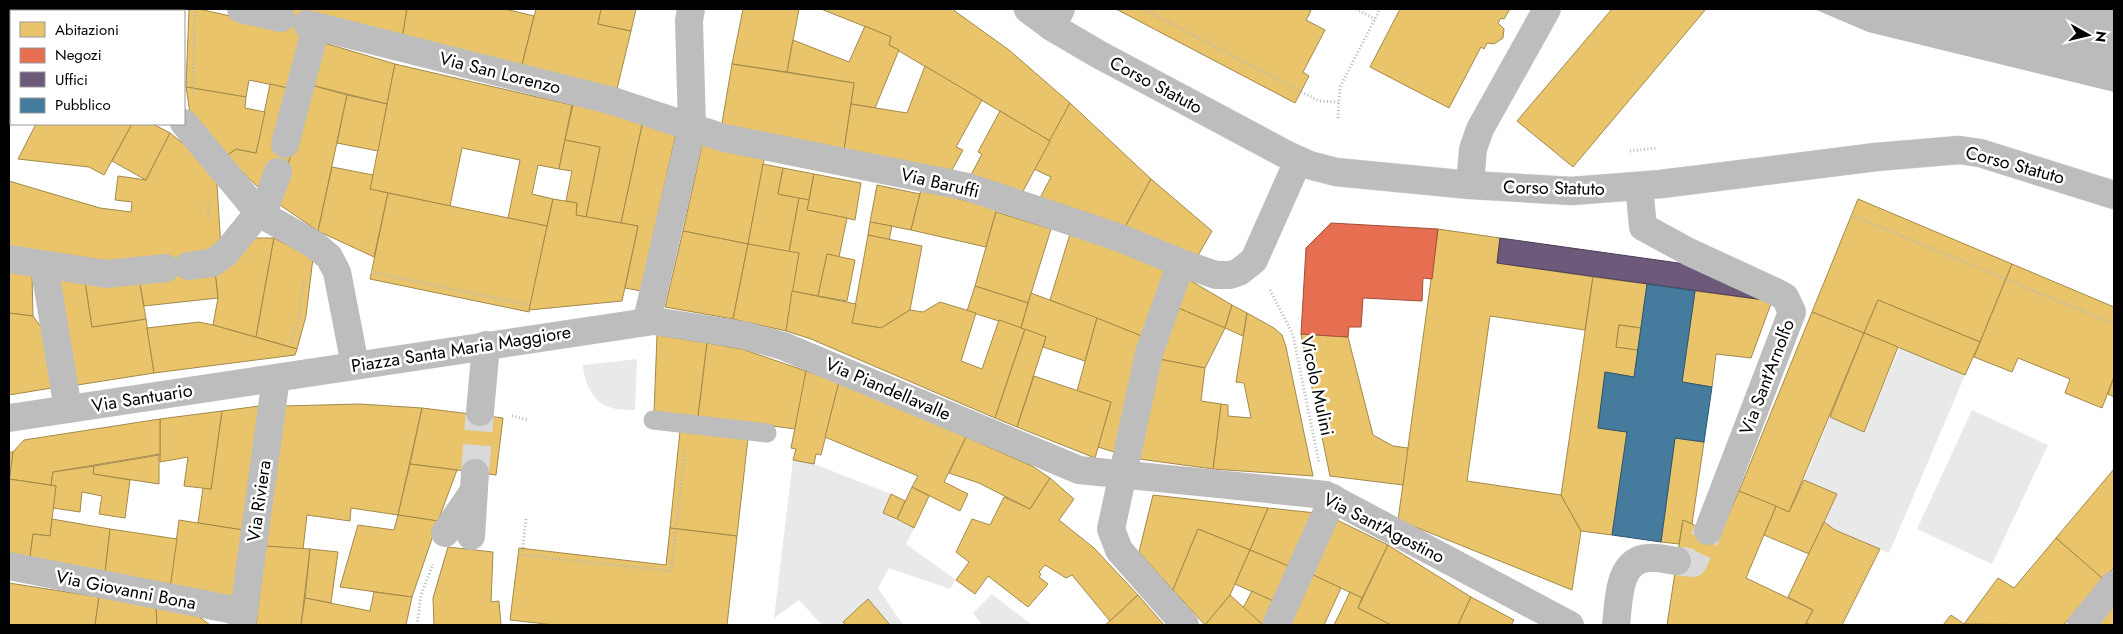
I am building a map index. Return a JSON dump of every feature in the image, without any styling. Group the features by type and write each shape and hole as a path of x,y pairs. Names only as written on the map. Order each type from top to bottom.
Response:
{"street":[{"path":"241,9 281,18"},
{"path":"647,320 692,127 689,21 691,9"},
{"name":"Corso Statuto","path":"1028,9 1057,18 1106,59 1298,161 1336,172 1470,185 1572,191 1639,186 1876,156 1959,150 1980,153 2114,195"},
{"path":"1470,185 1473,149 1480,129 1547,9"},
{"name":"Via San Lorenzo","path":"285,144 311,25 613,101 692,127"},
{"path":"185,124 259,213 315,245 334,264 338,272 355,365"},
{"name":"Via Baruffi","path":"692,127 724,138 968,188 1120,238 1216,275 1230,275 1246,268 1254,260"},
{"path":"1254,260 1298,161"},
{"path":"9,260 106,274 177,267 218,260 259,213 272,192 278,172"},
{"name":"Via Sant'Arnolfo","path":"1639,186 1643,227 1689,252 1776,292 1784,297 1792,312 1708,531"},
{"path":"1181,263 1149,353 1111,529 1115,545 1128,562 1185,625"},
{"path":"44,265 68,410"},
{"name":"Piazza Santa Maria Maggiore","path":"276,378 647,320"},
{"name":"Via Piandellavalle","path":"647,320 770,342 843,369 1079,470 1122,476"},
{"path":"486,345 493,413"},
{"name":"Via Santuario","path":"9,418 276,378"},
{"name":"Via Riviera","path":"243,619 276,378"},
{"name":"Via Sant'Agostino","path":"1122,476 1329,497 1570,625"},
{"path":"458,534 474,483"},
{"path":"1276,625 1329,497"},
{"path":"1616,625 1622,577 1627,569 1641,559 1651,557 1677,561"},
{"name":"Via Giovanni Bona","path":"9,566 243,619"},
{"path":"2080,625 2112,587"}],"lane":[{"path":"653,420 767,433"}],"path":[{"path":"194,96 195,9"},
{"path":"1143,9 1319,101 1339,102"},
{"path":"1356,9 1375,18"},
{"path":"1338,118 1340,87 1380,9"},
{"path":"1851,215 2114,324"},
{"name":"Vicolo Mulini","path":"1254,260 1293,335 1329,497"},
{"path":"371,272 530,305"},
{"path":"290,347 299,316 304,279"},
{"path":"493,413 530,420"},
{"path":"526,519 522,555 671,571 686,442"},
{"path":"417,625 422,595"}],"shaded area":[{"path":"1814,9 2114,9 2114,92 1868,32"},
{"path":"1900,347 1965,375 1889,553 1835,530 1824,522 1837,494 1804,480 1830,417 1864,431"},
{"path":"637,359 635,410 612,408 600,402 591,391 585,379 583,365"},
{"path":"1972,410 2048,445 1992,564 1917,529"},
{"path":"793,460 814,464 891,494 883,513 914,528 906,544 956,580 950,589 889,568 878,588 903,625 822,625 799,600 774,618"},
{"path":"992,594 1032,625 982,625 973,613"}],"building: Abitazioni":[{"path":"189,9 199,9 279,27 283,9 310,9 292,89 249,80 246,97 186,87"},
{"path":"310,9 407,9 402,39 309,15"},
{"path":"407,9 505,9 534,16 521,69 402,39"},
{"path":"536,9 601,9 598,24 631,31 616,93 521,69"},
{"path":"601,9 636,9 631,31 598,24"},
{"path":"743,9 799,9 787,72 732,64"},
{"path":"821,9 952,9 1009,50 1070,103 1050,141 889,45 891,37"},
{"path":"1116,9 1307,9 1311,11 1306,20 1325,30 1303,72 1309,76 1295,103"},
{"path":"1400,9 1510,9 1504,19 1501,18 1498,23 1504,29 1503,38 1494,44 1487,43 1484,49 1481,47 1449,108 1370,67"},
{"path":"1612,9 1706,9 1573,167 1517,121"},
{"path":"865,26 891,37 889,45 899,50 875,108 851,104 854,83 787,72 793,40 849,62"},
{"path":"321,42 395,64 387,104 311,85"},
{"path":"395,64 572,105 559,169 538,165 532,194 553,199 547,226 508,218 520,160 462,148 450,206 370,189"},
{"path":"732,64 854,83 844,150 721,129"},
{"path":"925,66 982,100 956,147 963,150 952,170 844,150 851,104 907,113"},
{"path":"270,84 292,89 294,147 285,174 264,193 226,156 236,149 256,153"},
{"path":"311,85 347,95 318,231 277,203"},
{"path":"186,87 246,97 245,108 265,112 256,153 236,149 226,156 190,113"},
{"path":"347,95 387,104 378,151 337,143"},
{"path":"574,100 643,121 621,223 586,217 600,147 565,140"},
{"path":"1070,103 1151,179 1125,227 1040,198 1051,177 1034,169"},
{"path":"1000,111 1050,141 1022,193 971,175 982,154 978,152"},
{"path":"643,121 677,129 641,291 625,288 638,226 621,223"},
{"path":"35,125 131,125 104,175 89,167 18,159"},
{"path":"131,125 155,125 170,133 146,180 112,161"},
{"path":"170,133 216,170 221,248 187,258 107,263 9,249 9,181 100,208 131,212 132,202 115,200 118,176 146,180"},
{"path":"565,140 600,147 586,217 576,215 577,203 566,201 572,171 559,169"},
{"path":"703,141 765,155 748,244 683,231"},
{"path":"763,164 783,168 778,194 799,198 789,252 748,244"},
{"path":"332,167 373,175 370,189 388,193 374,257 318,231"},
{"path":"783,168 814,174 809,200 778,194"},
{"path":"814,174 861,183 855,220 807,210"},
{"path":"1151,179 1212,231 1196,259 1125,227"},
{"path":"877,185 920,194 911,230 870,222"},
{"path":"921,190 997,208 986,247 911,230"},
{"path":"388,193 547,226 529,312 370,279"},
{"path":"799,198 809,200 807,210 847,218 839,257 827,254 818,296 792,291 799,253 789,252"},
{"path":"553,199 577,203 576,215 638,226 622,301 529,310"},
{"path":"1858,199 2012,264 1980,342 1878,300 1864,333 1812,312"},
{"path":"996,212 1051,229 1028,303 975,286"},
{"path":"870,222 892,226 889,240 868,235"},
{"path":"1438,229 1500,238 1497,263 1593,277 1585,330 1490,316 1467,481 1561,495 1581,531 1572,590 1398,520"},
{"path":"683,231 748,244 733,319 665,307"},
{"path":"1070,234 1167,268 1144,337 1050,300"},
{"path":"868,235 922,246 910,310 881,328 852,323"},
{"path":"251,238 274,238 256,337 213,325 218,298 215,272"},
{"path":"274,238 313,258 306,316 297,349 256,337"},
{"path":"748,244 799,253 786,331 733,319"},
{"path":"827,254 855,260 847,301 818,296"},
{"path":"2012,264 2114,307 2114,377 2102,408 2065,393 2070,379 2018,358 2012,372 1974,357"},
{"path":"9,269 32,273 33,316 9,313"},
{"path":"215,272 218,298 144,306 139,279"},
{"path":"1593,277 1647,284 1641,328 1619,325 1616,347 1638,350 1634,377 1605,372 1598,428 1627,432 1612,535 1581,531 1561,495"},
{"path":"54,278 85,281 92,327 146,319 154,373 71,386"},
{"path":"1186,278 1232,305 1225,328 1176,307"},
{"path":"139,279 146,319 92,327 85,281"},
{"path":"975,286 1028,303 1021,328 967,311"},
{"path":"792,291 856,304 852,323 881,328 910,310 923,312 940,302 976,313 961,361 982,369 999,320 1025,329 995,418 811,339 786,331"},
{"path":"1695,291 1772,301 1751,358 1716,354 1712,387 1682,382"},
{"path":"1031,293 1097,318 1085,361 1043,347 1046,337 1021,328"},
{"path":"1878,300 1980,342 1965,375 1864,333"},
{"path":"1232,305 1247,313 1243,336 1225,328"},
{"path":"1176,307 1225,328 1205,368 1159,359"},
{"path":"1812,312 1864,333 1789,512 1739,491"},
{"path":"9,313 33,316 47,335 58,387 9,395"},
{"path":"1247,313 1274,328 1282,335 1313,476 1213,469 1221,404 1228,405 1228,416 1251,418 1244,383 1236,382"},
{"path":"1097,318 1144,337 1114,452 1098,447 1111,402 1077,391"},
{"path":"199,322 297,349 295,355 154,373 147,328"},
{"path":"1619,325 1641,328 1638,350 1616,347"},
{"path":"1025,329 1046,337 1017,427 995,418"},
{"path":"1864,333 1898,347 1864,432 1830,417"},
{"path":"1301,334 1348,337 1373,435 1393,446 1408,448 1403,485 1330,476"},
{"path":"657,335 707,343 698,417 654,413"},
{"path":"707,343 742,349 806,371 796,429 698,417"},
{"path":"1159,359 1205,368 1201,401 1221,404 1213,469 1139,459"},
{"path":"806,371 839,382 821,455 816,454 814,464 793,460 796,449 791,448"},
{"path":"1034,376 1111,402 1095,458 1017,427"},
{"path":"2114,377 2114,397 2108,394"},
{"path":"839,382 966,437 944,482 968,494 960,511 912,487 918,476 825,437"},
{"path":"359,404 422,408 398,515 351,508 350,521 307,515 303,549 265,546 284,406"},
{"path":"259,406 243,530 198,523 203,488 211,489 222,411"},
{"path":"422,408 503,418 496,475 410,464"},
{"path":"222,411 211,489 184,486 188,457 160,462 160,419"},
{"path":"160,419 160,454 53,472 51,485 9,479 13,452 24,440"},
{"path":"680,431 748,438 737,536 670,528"},
{"path":"966,437 1032,466 1050,478 1030,509 979,483 949,473"},
{"path":"1675,438 1704,442 1692,524 1683,520 1679,544 1661,542"},
{"path":"9,452 13,452 9,482"},
{"path":"159,455 159,484 93,474 94,466"},
{"path":"410,464 457,470 438,521 398,515"},
{"path":"94,466 93,474 130,480 125,518 99,514 102,496 82,492 80,512 53,508 56,486 51,485 53,472"},
{"path":"2114,469 2114,568 2103,579 2056,538"},
{"path":"1050,478 1074,499 1059,520 1094,548 1138,595 1110,621 1072,575 1066,578 1045,565 1039,572 1041,574 1039,577 1048,584 1028,607 988,576 975,594 956,580 969,562 956,552 972,519 990,525 1004,497 1030,509"},
{"path":"9,479 56,486 50,536 33,534 30,557 9,553"},
{"path":"1804,480 1837,494 1809,554 1764,535 1776,506 1789,512"},
{"path":"912,487 929,496 914,528 897,519"},
{"path":"1739,491 1776,506 1746,578 1813,610 1805,625 1667,625 1683,520 1719,536"},
{"path":"891,494 905,501 897,519 883,513"},
{"path":"1153,495 1268,508 1250,550 1198,529 1173,590 1139,552"},
{"path":"1268,508 1316,513 1291,567 1250,550"},
{"path":"398,515 438,521 412,597 340,587 358,525 394,530"},
{"path":"1333,518 1388,545 1362,598 1309,573"},
{"path":"52,519 110,529 105,573 30,557 33,534 50,536"},
{"path":"179,520 243,530 233,600 170,588"},
{"path":"1824,522 1835,530 1880,549 1842,625 1811,625 1806,623 1813,610 1788,597"},
{"path":"670,528 737,536 727,625 555,625 510,620 519,548 666,565"},
{"path":"110,529 177,539 170,588 105,573"},
{"path":"1198,529 1250,550 1230,595 1205,625 1173,590"},
{"path":"2056,538 2103,579 2064,625 1964,624 1998,578 2014,588"},
{"path":"1388,545 1471,597 1458,625 1391,625 1358,608"},
{"path":"265,546 310,549 301,625 256,625"},
{"path":"448,547 493,552 491,602 499,601 501,625 434,625 433,598"},
{"path":"310,549 338,552 331,603 305,598"},
{"path":"1250,550 1291,567 1275,602 1235,584"},
{"path":"1309,573 1341,588 1324,625 1285,625"},
{"path":"9,583 99,597 95,625 9,625"},
{"path":"1252,591 1275,602 1263,625 1243,608"},
{"path":"374,592 412,597 406,625 301,625 305,598 370,611"},
{"path":"1350,592 1362,598 1358,608 1391,625 1334,625"},
{"path":"1138,595 1164,625 1105,625 1110,621"},
{"path":"1230,595 1263,625 1205,625"},
{"path":"99,597 156,606 157,625 95,625"},
{"path":"1471,597 1514,620 1511,625 1458,625"},
{"path":"868,599 890,625 846,625 843,622"},
{"path":"2114,602 2114,625 2097,625"},
{"path":"156,606 192,611 210,625 157,625"},
{"path":"1951,615 1964,624 1965,625 1943,625"}],"building: Negozi":[{"path":"1331,223 1438,229 1432,279 1423,278 1422,301 1363,298 1361,327 1349,327 1348,337 1301,334 1306,248"}],"building: Uffici":[{"path":"1500,238 1700,266 1772,301 1497,263"}],"building: Pubblico":[{"path":"1647,284 1695,291 1682,382 1712,387 1704,442 1675,438 1661,542 1612,535 1627,432 1598,428 1605,372 1634,377"}],"tunnel":[{"path":"475,473 480,412"},
{"path":"1677,561 1693,563 1708,531"}]}
